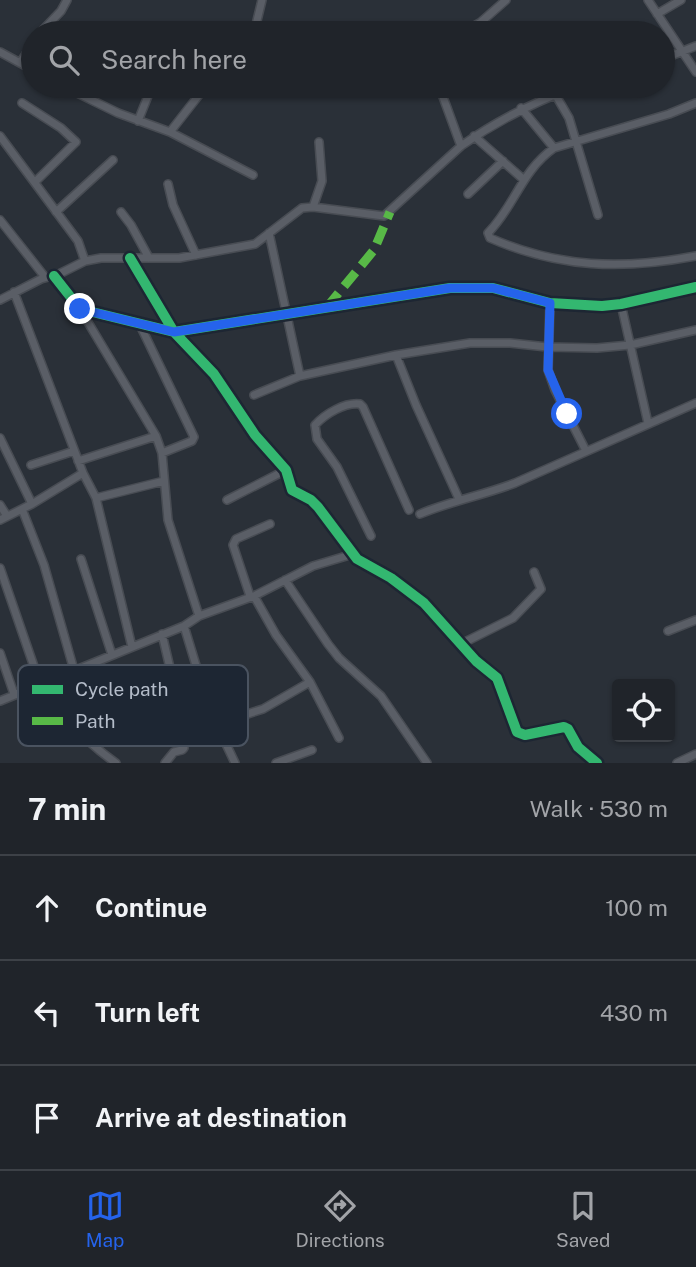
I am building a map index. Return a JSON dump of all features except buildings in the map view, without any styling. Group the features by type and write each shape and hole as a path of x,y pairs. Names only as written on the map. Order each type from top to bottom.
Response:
{"street":[{"path":"51,21 67,0"},
{"path":"257,21 262,0"},
{"path":"482,21 506,0"},
{"path":"648,0 662,21"},
{"path":"657,14 681,0"},
{"path":"675,40 696,72"},
{"path":"675,54 696,46"},
{"path":"0,52 20,63"},
{"path":"88,98 138,121 170,132 253,175"},
{"path":"138,121 147,98"},
{"path":"170,132 197,98"},
{"path":"443,98 461,146"},
{"path":"0,300 85,261 196,255 255,244 302,208 384,216 474,136 521,108 545,98"},
{"path":"557,98 569,118 598,215"},
{"path":"22,103 61,128 76,142 35,182"},
{"path":"696,103 554,148 538,159 523,179 502,219 488,233 489,238 579,264 642,265 696,256"},
{"path":"521,108 554,148"},
{"path":"0,136 78,241 85,261"},
{"path":"474,136 523,179"},
{"path":"313,207 322,181 319,142"},
{"path":"57,212 113,160"},
{"path":"468,194 503,162"},
{"path":"167,184 173,205 196,255"},
{"path":"121,212 149,258"},
{"path":"1,226 80,309 156,436 162,453 168,520 199,615"},
{"path":"270,233 300,376"},
{"path":"130,258 174,332 214,374 246,423 286,470 292,490 311,500 353,554 424,603 476,662 497,678 517,732 525,735 564,727 568,729 578,747 597,763"},
{"path":"80,309 174,332 450,288 478,286 550,303 602,306 696,287"},
{"path":"14,292 74,451 96,498 132,647"},
{"path":"550,303 548,370 555,390 586,451"},
{"path":"621,304 648,423"},
{"path":"140,325 194,437 192,441 162,453"},
{"path":"254,395 300,376 396,355 470,343 597,348 630,345 696,330"},
{"path":"396,355 459,499"},
{"path":"421,514 459,499 515,484 696,403"},
{"path":"371,536 337,467 317,439 315,425 323,417 349,404 360,404 363,407 409,510"},
{"path":"78,461 156,436"},
{"path":"0,438 32,504"},
{"path":"32,465 74,451"},
{"path":"226,500 286,470"},
{"path":"0,505 3,518 83,473"},
{"path":"96,498 164,481"},
{"path":"22,509 44,565 73,665"},
{"path":"270,524 236,539 233,545 252,596 310,682 339,738"},
{"path":"87,665 184,625 199,615 252,596 313,566 353,554"},
{"path":"80,559 112,655"},
{"path":"0,568 33,665"},
{"path":"461,644 517,614 541,589 534,572"},
{"path":"285,580 328,644 339,658 381,696 427,763"},
{"path":"668,631 696,620"},
{"path":"184,625 197,665"},
{"path":"162,634 169,665"},
{"path":"0,653 14,694"},
{"path":"248,714 263,709 310,682"},
{"path":"0,701 18,692"},
{"path":"94,746 116,763"},
{"path":"165,763 184,746"},
{"path":"226,746 234,763"},
{"path":"276,763 312,750"},
{"path":"677,763 696,754"}],"marked path":[{"path":"327,307 374,250 390,212"}],"cycle path":[{"path":"130,258 174,332 214,374 255,435 286,470 292,490 318,507 357,559 391,578 424,603 476,661 497,678 517,732 525,735 564,727 568,729 578,747 597,763"},
{"path":"54,276 80,309 174,332 450,288 493,288 550,303 602,306 696,287"}],"route":[{"path":"80,309 174,332 450,288 493,288 550,303 548,370 567,414"}]}
